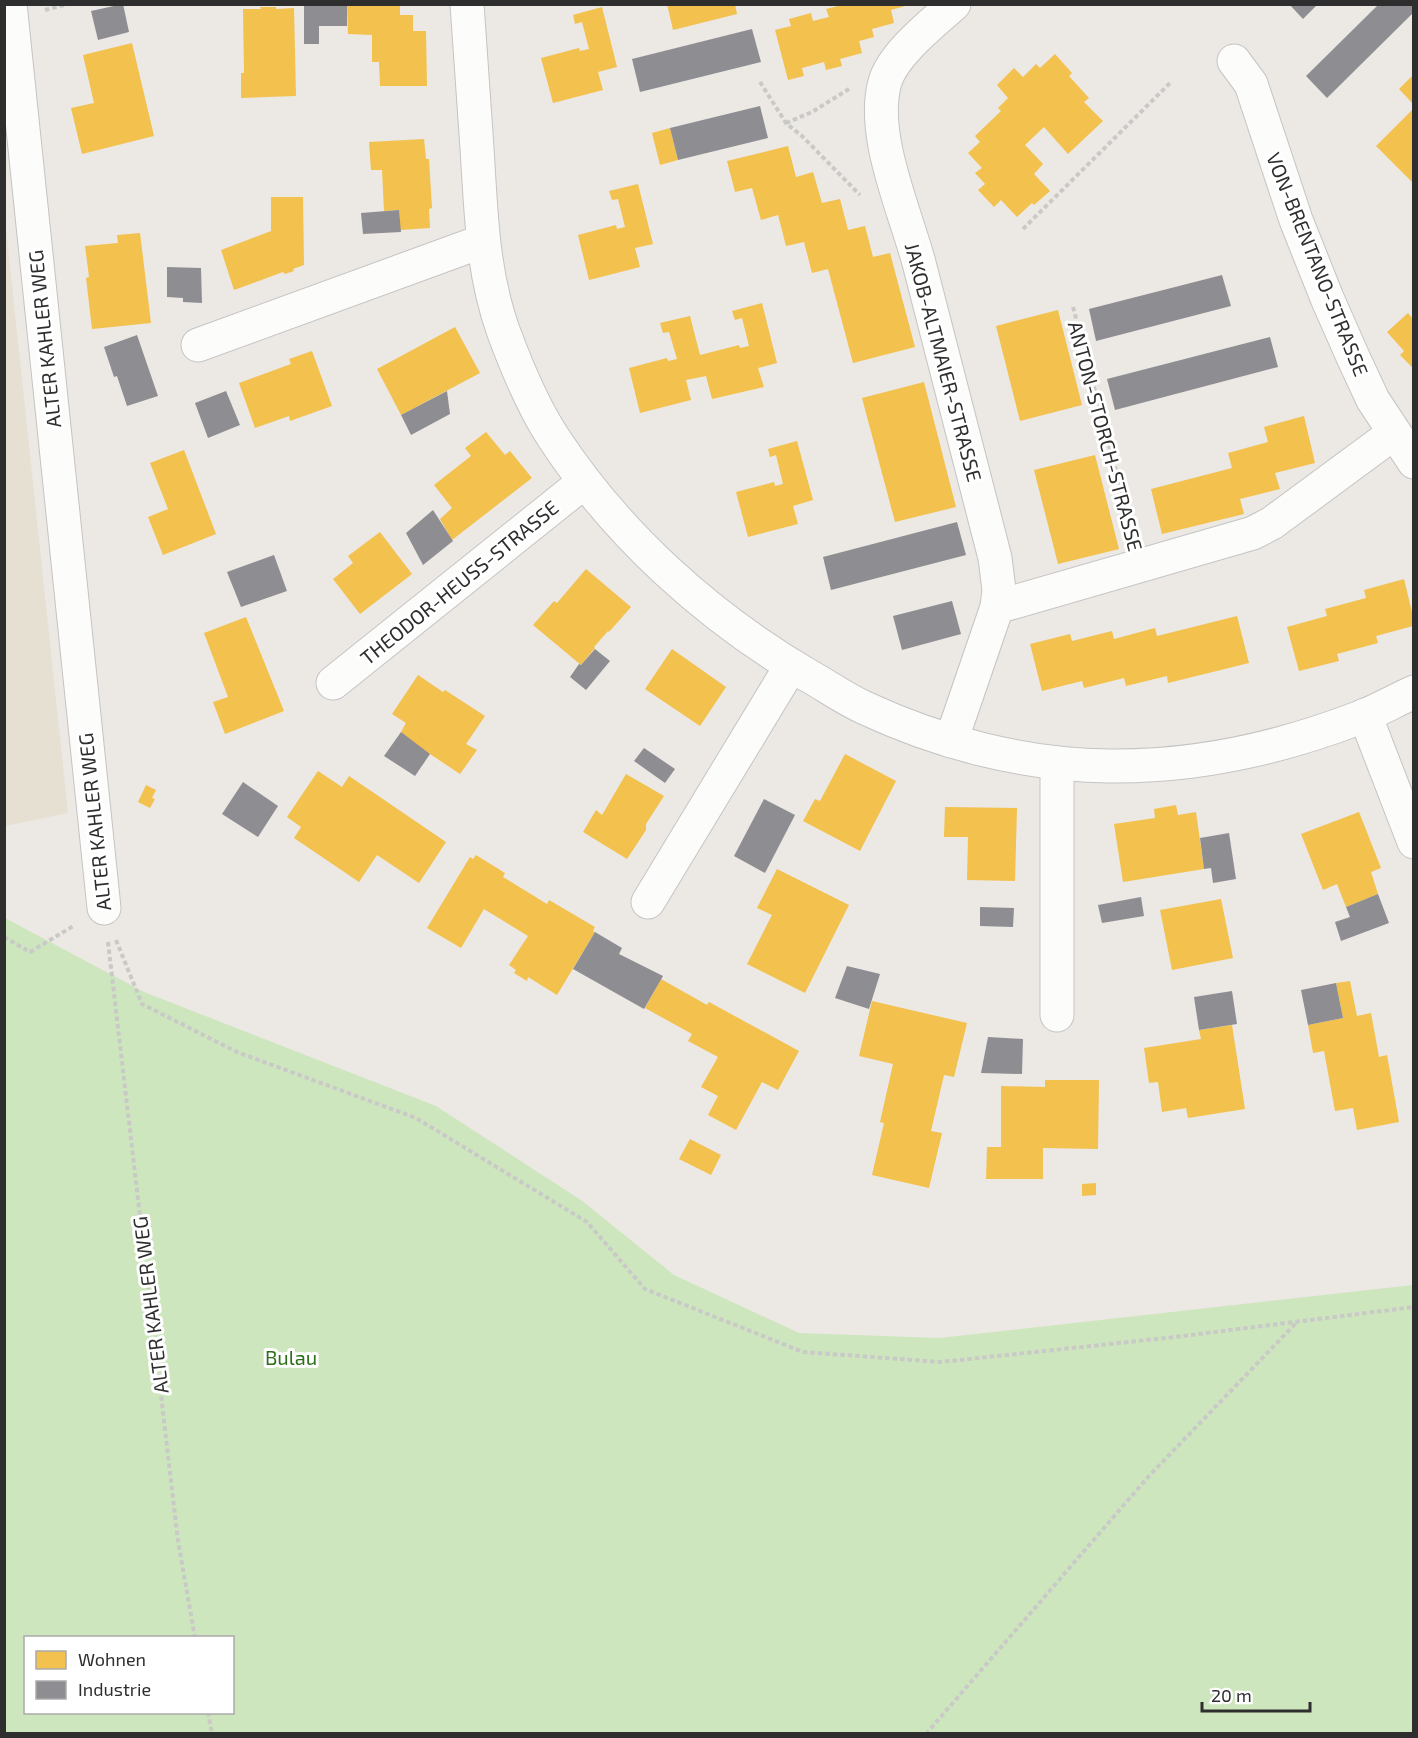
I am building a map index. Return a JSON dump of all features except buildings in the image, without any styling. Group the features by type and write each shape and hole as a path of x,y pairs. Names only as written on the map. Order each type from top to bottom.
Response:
{"street":[{"name":"ALTER KAHLER WEG","path":"10,4 104,908"},
{"path":"467,4 483,240 490,289 516,365 552,435 584,482 640,546 694,595 729,622 791,666 861,707 951,741 1057,763 1107,766 1161,765 1254,750 1296,740 1365,715 1413,692"},
{"name":"JAKOB-ALTMAIER-STRASSE","path":"951,741 998,607 999,590 995,558 916,253 889,163 882,105 885,80 897,58 954,4"},
{"name":"VON-BRENTANO-STRASSE","path":"1234,61 1251,84 1290,203 1333,313 1373,400 1413,462"},
{"path":"198,345 483,240"},
{"name":"ANTON-STORCH-STRASSE","path":"998,607 1253,533 1272,523 1394,433"},
{"name":"THEODOR-HEUSS-STRASSE","path":"333,683 584,482"},
{"path":"648,902 791,666"},
{"path":"1365,715 1413,842"},
{"path":"1057,763 1057,1015"}],"path":[{"path":"786,123 812,112 897,58"},
{"path":"760,82 786,123 803,137 867,203"},
{"path":"1023,229 1171,82"},
{"name":"ANTON-STORCH-STRASSE","path":"1073,307 1140,566"},
{"path":"4,937 30,952 104,908 142,1004 237,1052 416,1118 587,1222 645,1289 803,1352 941,1362 1175,1337 1413,1307"},
{"name":"ALTER KAHLER WEG","path":"104,908 177,1530 195,1636"},
{"path":"926,1734 1148,1477 1297,1322"},
{"path":"208,1714 212,1734"}],"shaded area":[{"path":"5,219 68,813 4,826"}],"green space":[{"name":"Bulau","path":"5,918 144,992 436,1106 581,1200 674,1275 799,1333 939,1338 1413,1285 1413,1733 5,1733"}]}
